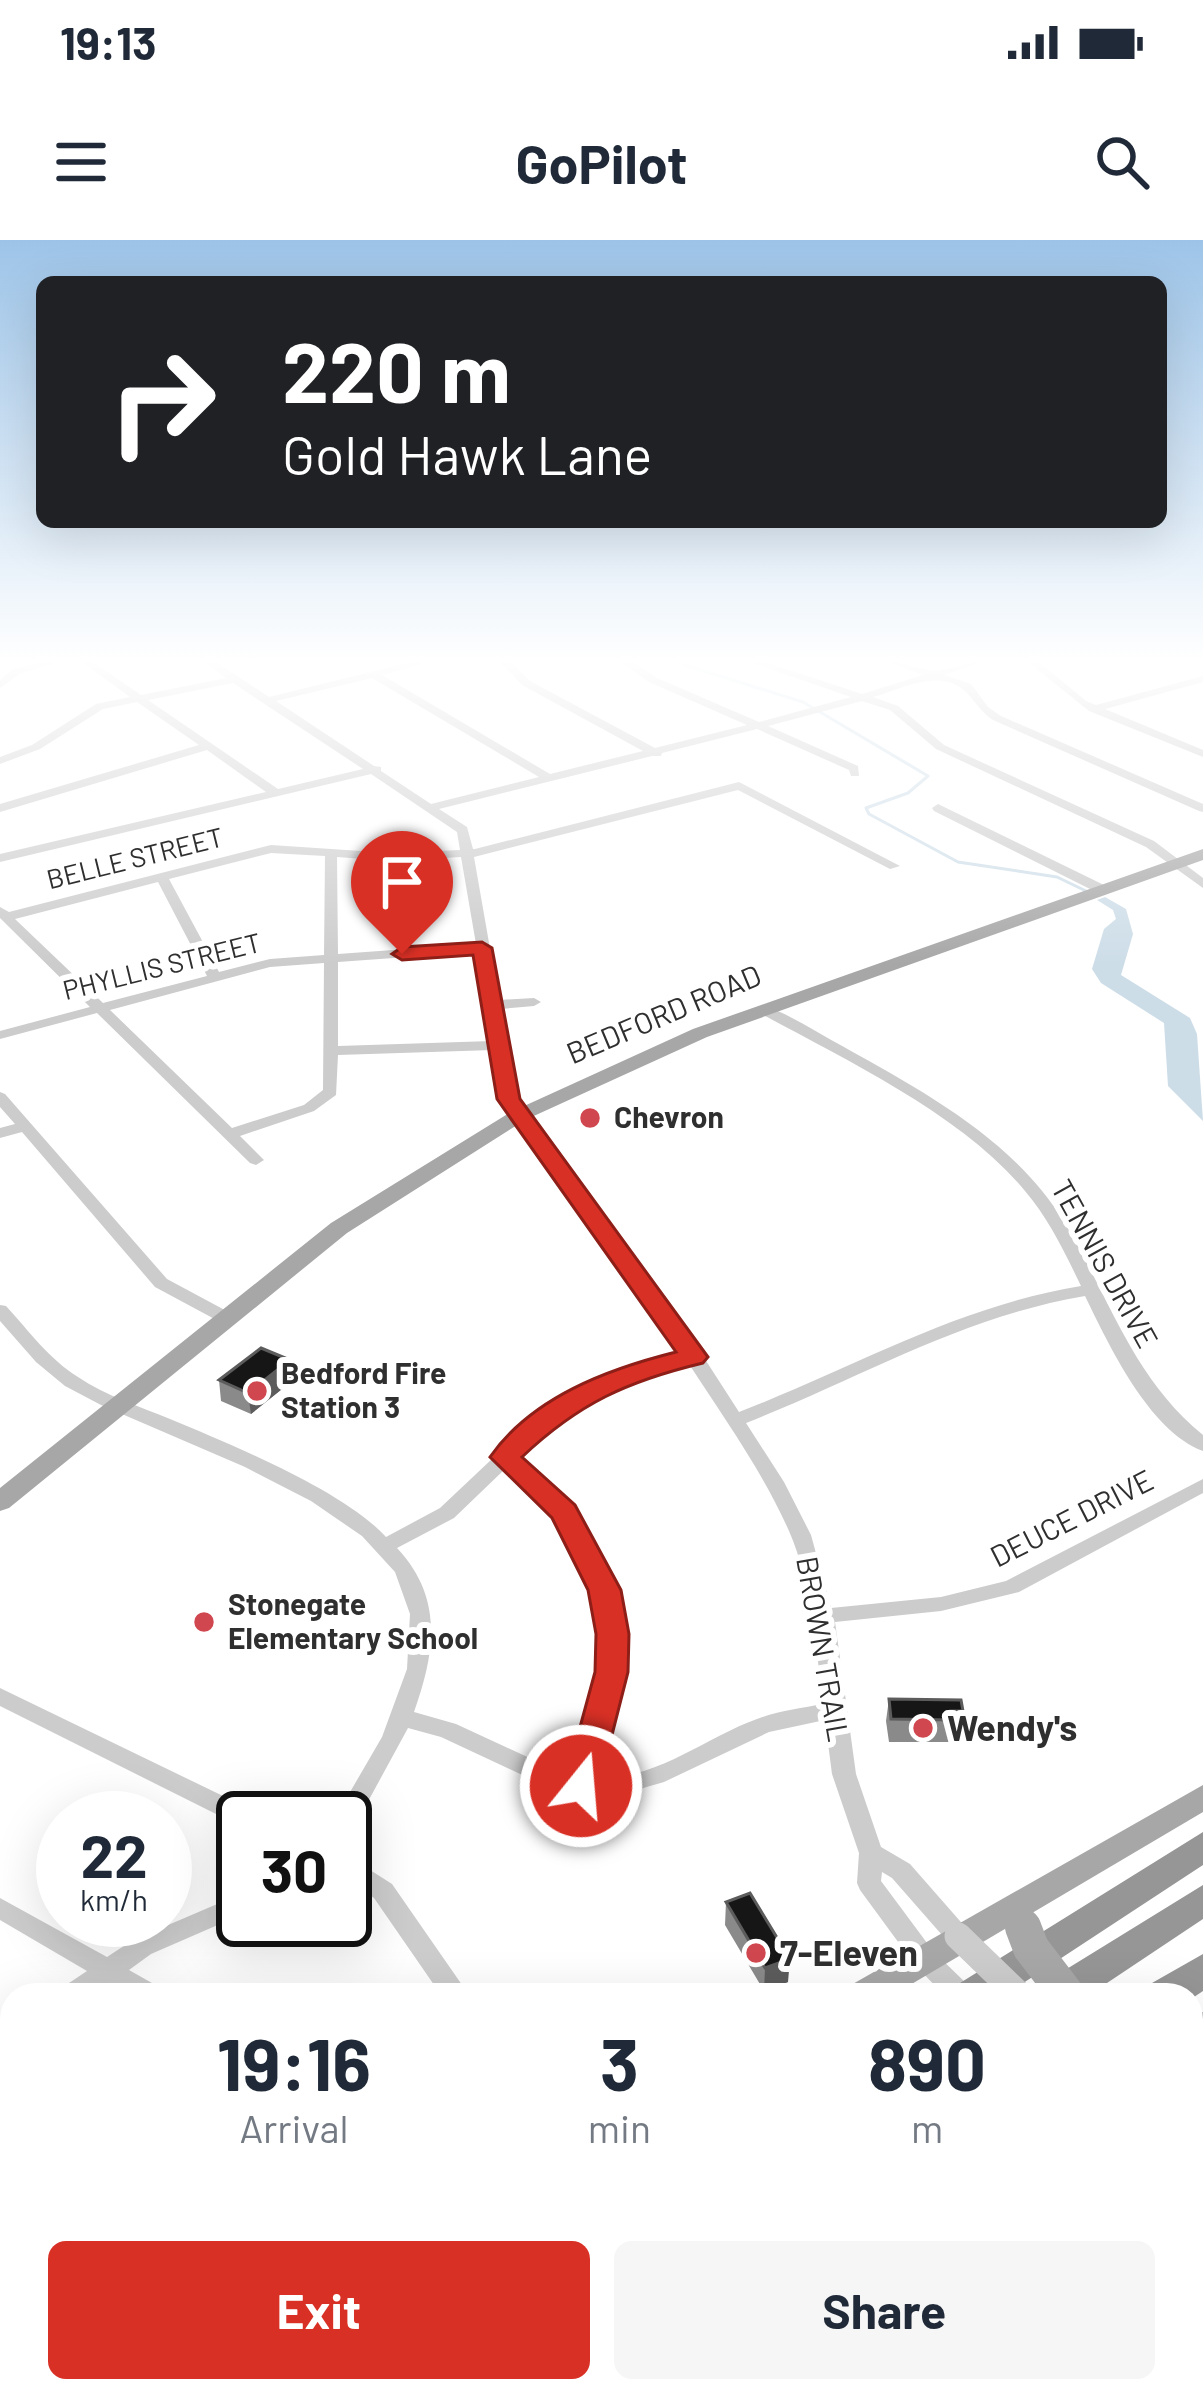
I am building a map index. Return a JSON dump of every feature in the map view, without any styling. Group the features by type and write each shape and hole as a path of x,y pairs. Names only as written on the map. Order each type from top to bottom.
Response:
{"highway":[{"path":"992,1983 1203,1846"},
{"path":"1079,1983 1203,1900"}],"main road":[{"name":"BEDFORD ROAD","path":"1,1501 339,1228 518,1116 610,1071 763,1009 1203,854"},
{"path":"882,1983 958,1936 1028,1910 1203,1797"},
{"path":"1028,1910 1030,1948 1067,1983"}],"street":[{"path":"0,808 151,763"},
{"path":"233,763 276,793"},
{"name":"BROWN TRAIL","path":"367,763 463,830 509,1099 694,1357 801,1535 823,1616 833,1711 850,1798 871,1853 869,1882 924,1958 949,1983"},
{"path":"523,763 550,779"},
{"path":"433,807 619,763"},
{"path":"843,763 854,768 855,775"},
{"path":"976,763 1150,844 1203,884"},
{"path":"1100,763 1203,808"},
{"path":"0,858 376,769"},
{"name":"BELLE STREET","path":"3,914 280,848 391,857 468,854 740,786 894,866"},
{"path":"938,808 1094,891"},
{"path":"231,1134 327,1099 333,1051 331,852"},
{"path":"162,877 214,976"},
{"path":"3,914 256,1160"},
{"name":"PHYLLIS STREET","path":"0,1035 270,963 482,948"},
{"path":"491,1005 534,1002"},
{"name":"TENNIS DRIVE","path":"763,1009 992,1148 1043,1204 1127,1363 1160,1409 1203,1445"},
{"path":"333,1051 499,1045"},
{"path":"0,1096 161,1283 228,1319"},
{"path":"0,1133 27,1126"},
{"path":"735,1420 969,1316 1040,1296 1089,1290"},
{"path":"0,1310 58,1372 300,1487 387,1545 414,1580 422,1600 423,1654 404,1718 363,1791"},
{"path":"387,1545 447,1513 551,1414 581,1395 644,1369 694,1357"},
{"path":"505,1457 564,1513 604,1590 613,1634 612,1672 581,1786"},
{"name":"DEUCE DRIVE","path":"823,1616 941,1604 1012,1587 1203,1485"},
{"path":"0,1696 216,1803"},
{"path":"404,1718 448,1730 559,1782 581,1786 628,1785 764,1724 833,1711"},
{"path":"871,1853 901,1871 1006,1983"},
{"path":"372,1883 383,1891 448,1983"},
{"path":"0,1908 130,1983"},
{"path":"88,1983 177,1928 216,1914"}],"shaded area":[{"path":"1105,897 1126,909 1133,934 1121,975 1190,1018 1197,1034 1203,1121 1168,1086 1164,1023 1101,983 1092,969 1104,929 1116,919 1113,910 1097,900"}],"building":[{"path":"261,1348 290,1360 248,1393 219,1380"},
{"path":"889,1699 961,1700 963,1711 951,1711 953,1720 891,1719"},
{"path":"750,1893 790,1959 765,1968 726,1902"}],"waterway":[{"path":"906,763 928,776 908,793 866,808 869,814 958,862 1057,877 1086,891"}],"place":[{"name":"Chevron","path":"590,1118"},
{"name":"Bedford Fire Station 3","path":"257,1391"},
{"name":"Stonegate Elementary School","path":"204,1622"},
{"name":"Wendy's","path":"923,1728"},
{"name":"7-Eleven","path":"756,1953"}],"route":[{"path":"402,954 482,948 509,1099 694,1357 598,1386 551,1414 505,1457 564,1513 604,1590 613,1634 612,1672 581,1786"}]}
